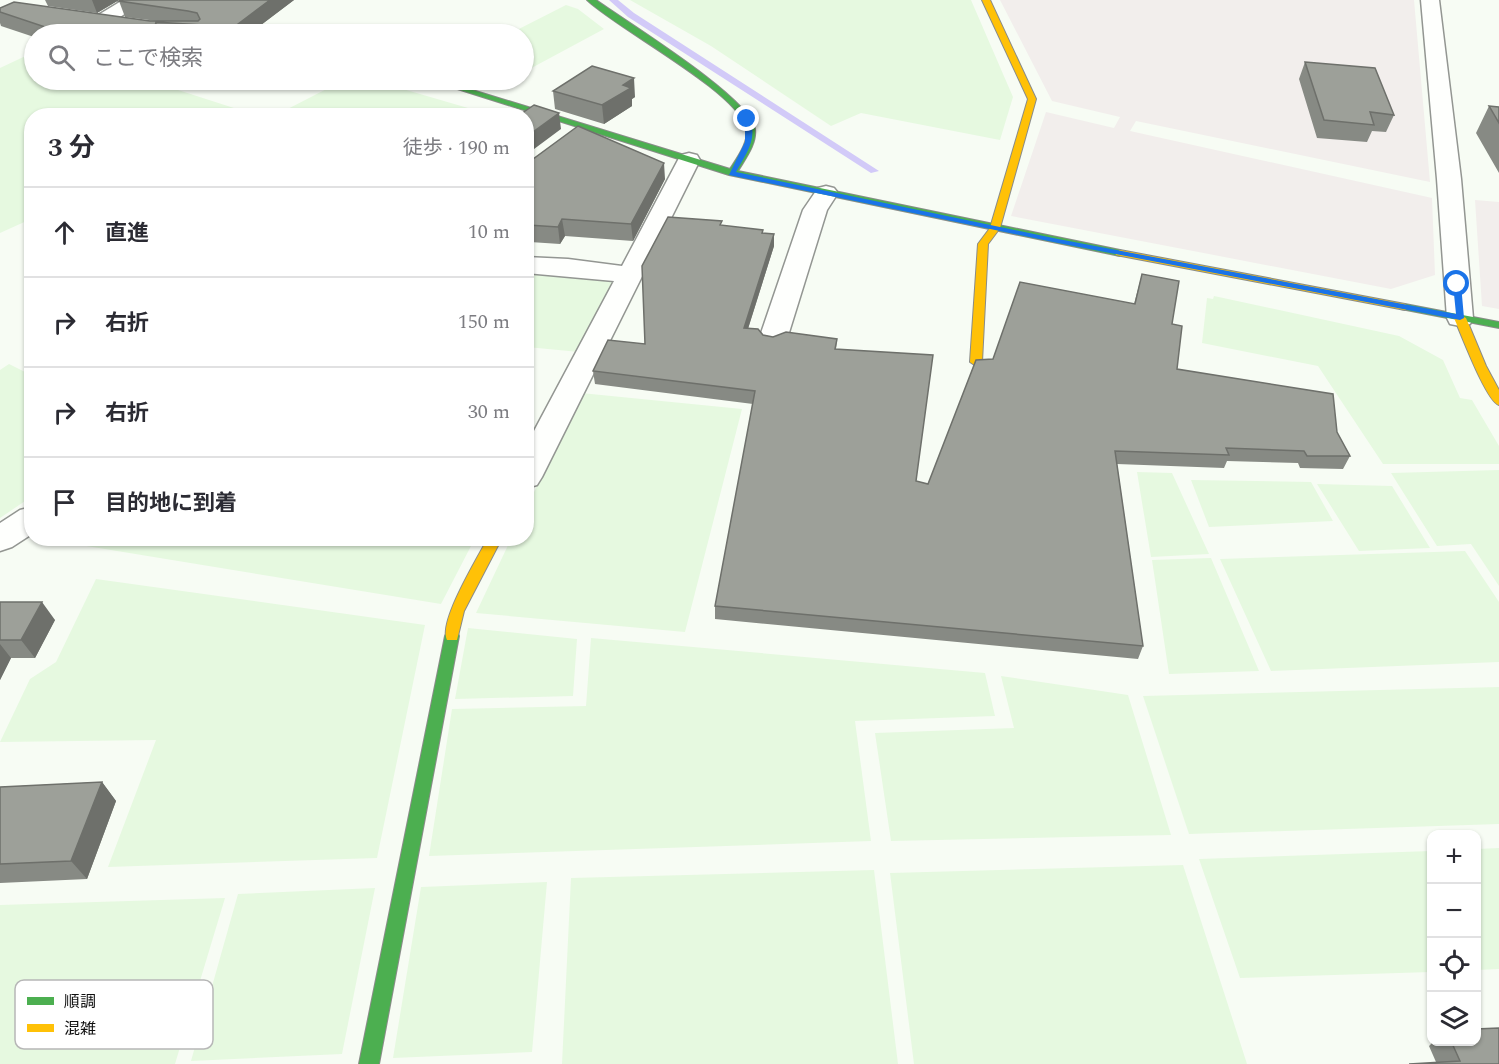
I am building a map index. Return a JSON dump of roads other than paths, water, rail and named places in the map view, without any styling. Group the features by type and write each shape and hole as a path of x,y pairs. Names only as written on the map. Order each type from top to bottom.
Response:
{"street":[{"path":"96,20 135,0"},
{"path":"591,0 625,27 722,93 743,112 750,126 749,142 732,173"},
{"path":"976,362 983,244 995,228 1032,99 986,0"},
{"path":"1430,0 1449,179 1460,318 1480,366 1499,401"},
{"path":"96,20 125,24"},
{"path":"465,90 522,108"},
{"path":"534,112 732,173 995,228 1499,325"},
{"path":"561,143 582,127"},
{"path":"534,461 689,160"},
{"path":"773,339 814,210 826,193"},
{"path":"534,266 568,267 630,275"},
{"path":"0,539 24,523"},
{"path":"369,1064 458,611 491,546"}],"waterway":[{"path":"613,0 631,15 874,171"}]}
